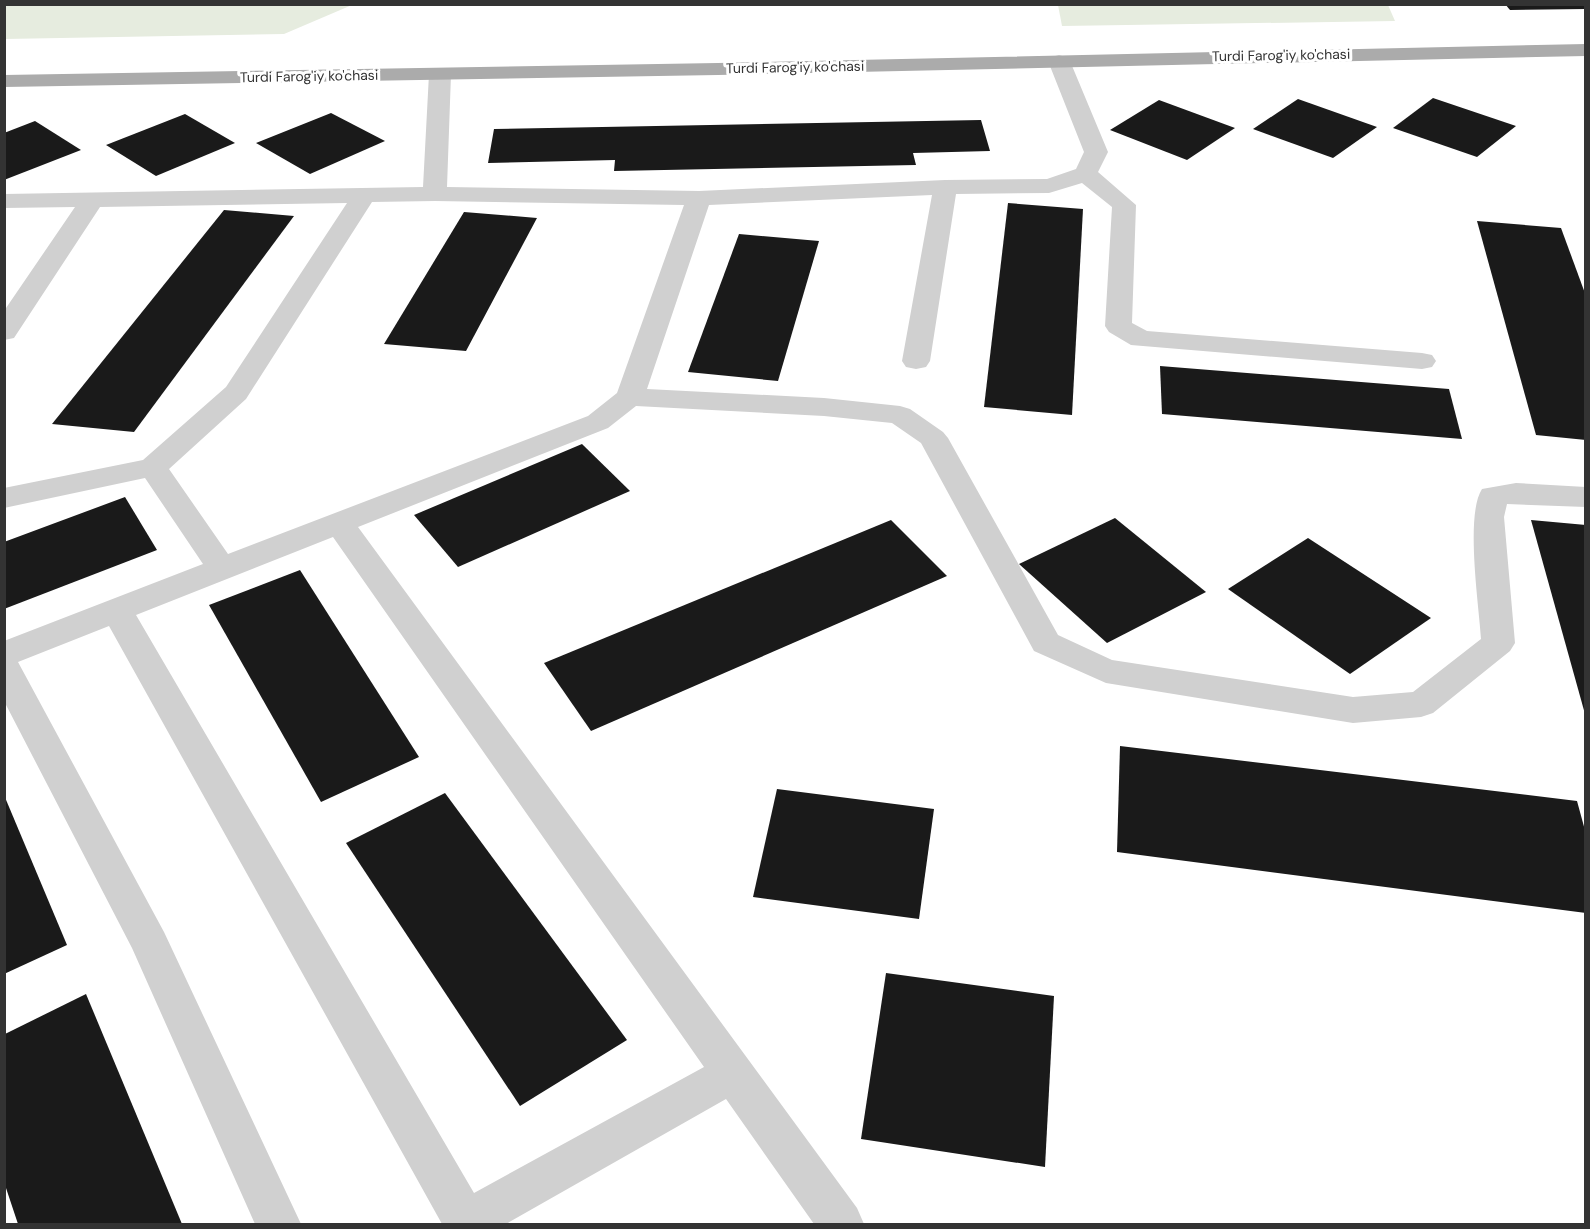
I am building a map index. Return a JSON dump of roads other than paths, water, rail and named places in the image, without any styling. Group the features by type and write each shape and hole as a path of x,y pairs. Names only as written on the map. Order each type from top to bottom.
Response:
{"main road":[{"name":"Turdi Farog'iy ko'chasi","path":"4,81 1586,50"}],"street":[{"path":"4,201 363,197 435,194 699,198 945,187 1049,186 1085,174 1096,152 1059,61"},
{"path":"435,194 440,74"},
{"path":"1085,174 1124,205 1118,326 1141,339 1422,361"},
{"path":"916,361 945,187"},
{"path":"4,498 153,467 236,393 363,197"},
{"path":"4,654 598,422 630,397 699,198"},
{"path":"4,332 92,200"},
{"path":"630,397 824,407 900,415 933,438 1046,643 1106,671 1353,710 1421,704 1498,643 1490,517 1493,496 1516,493 1586,497"},
{"path":"153,467 222,569"},
{"path":"339,523 841,1224"},
{"path":"117,610 466,1224 732,1072"},
{"path":"4,667 150,944 278,1224"}]}
